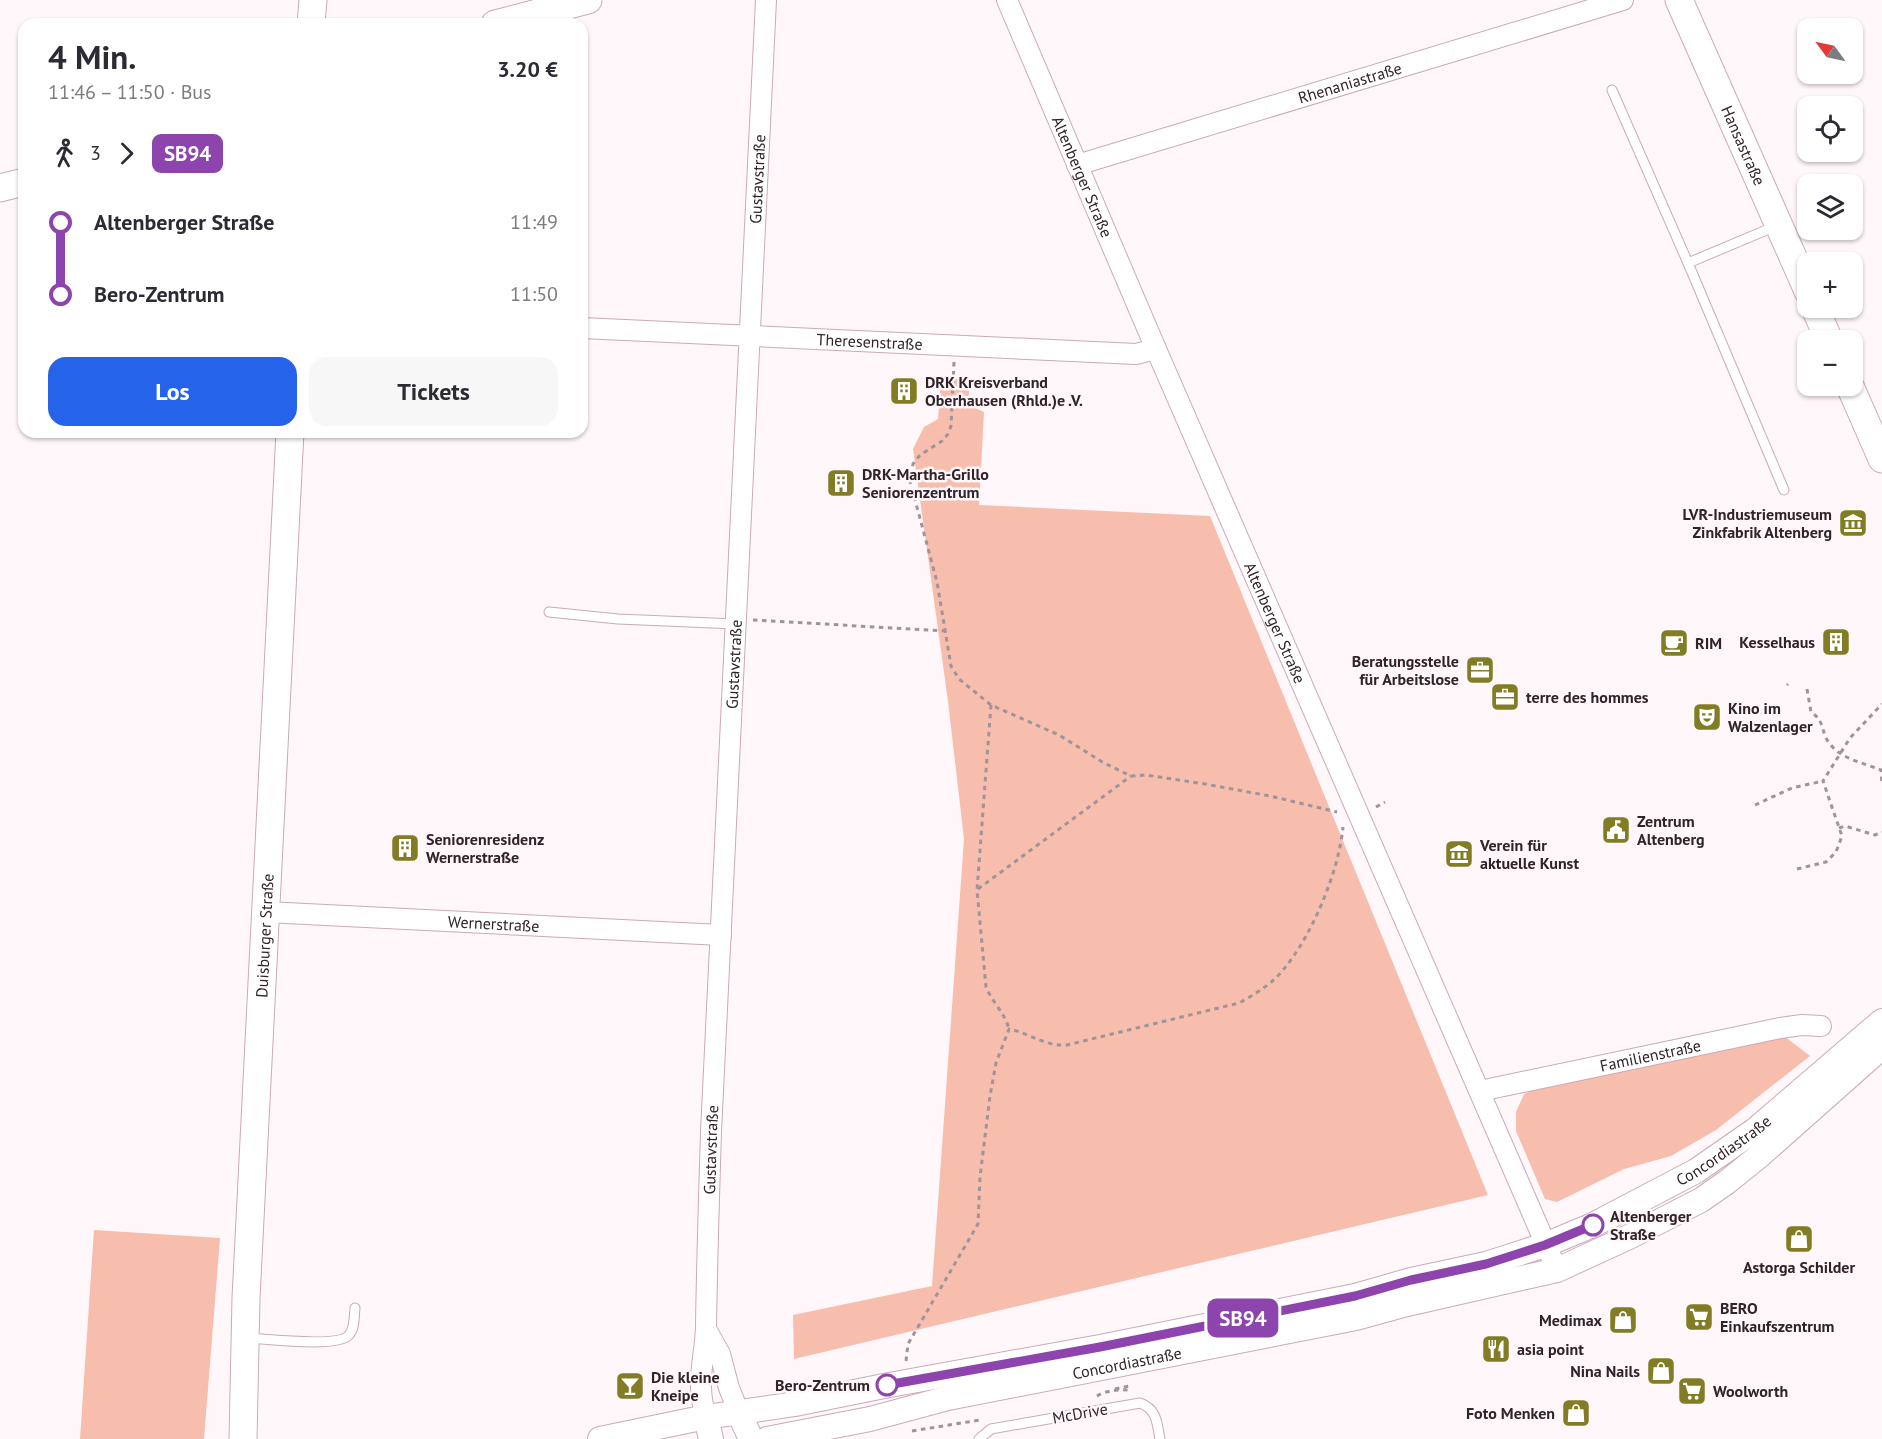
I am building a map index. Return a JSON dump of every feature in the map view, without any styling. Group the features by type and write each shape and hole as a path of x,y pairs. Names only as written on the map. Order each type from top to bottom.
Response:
{"main road":[{"path":"312,18 313,0"},
{"path":"508,18 534,6 567,7 588,0"},
{"name":"Hansastraße","path":"1679,0 1797,267"},
{"path":"0,188 18,184"},
{"path":"1854,396 1882,459"},
{"name":"Duisburger Straße","path":"243,1439 290,438"},
{"path":"245,1411 256,1439"}],"street":[{"name":"Gustavstraße","path":"709,1428 701,1399 701,1359 706,1329 707,1235 766,0"},
{"name":"Altenberger Straße","path":"1007,0 1352,814 1480,1091 1545,1245"},
{"name":"Rhenaniastraße","path":"1077,165 1623,0"},
{"name":"Theresenstraße","path":"588,328 1136,354 1156,349"},
{"name":"Wernerstraße","path":"266,912 721,935"},
{"name":"Concordiastraße","path":"600,1439 709,1428 739,1413 1100,1347 1355,1296 1411,1280 1486,1264 1545,1245 1577,1233 1704,1166 1755,1130 1882,1021"},
{"name":"Familienstraße","path":"1480,1091 1780,1028 1802,1025 1821,1026"},
{"name":"Concordiastraße","path":"767,1439 870,1419 948,1398 1356,1318 1557,1270 1586,1258 1701,1200 1758,1157 1882,1047"},
{"path":"1545,1245 1557,1270"},
{"name":"Gustavstraße","path":"706,1329 720,1354 729,1388 739,1413"},
{"path":"739,1413 751,1439"}],"lane":[{"path":"1612,90 1784,490"},
{"path":"1688,263 1778,225"},
{"path":"549,612 618,619 736,620"},
{"path":"246,1337 296,1342 340,1342 349,1336 354,1326 355,1308"},
{"name":"McDrive","path":"980,1439 991,1430 1140,1402 1153,1410 1160,1439"}],"path":[{"path":"954,346 951,426 942,441 920,455 913,464 910,481 937,582 953,671 959,680 991,705 1059,735 1104,763 1131,776 1158,777 1270,795 1352,814 1330,883 1299,948 1282,971 1263,989 1239,1003 1067,1046 1047,1044 1019,1031 1009,1029"},
{"path":"736,620 946,631"},
{"path":"1807,689 1811,712 1820,718 1828,743 1840,754 1881,770 1882,783"},
{"path":"1755,805 1792,788 1822,781 1850,738 1882,704"},
{"path":"904,1382 908,1344 978,1224 980,1177 990,1096 996,1064 1009,1029 1007,1020 991,999 986,987 977,890 991,705"},
{"path":"977,890 1131,776"},
{"path":"1797,869 1826,861 1836,852 1842,836 1822,781"},
{"path":"1839,828 1845,826 1875,835 1882,832"}],"shaded area":[{"path":"941,377 970,378 968,405 984,412 979,505 1210,516 1488,1195 794,1359 793,1315 932,1286 964,839 948,701 913,449 924,427 938,419"},
{"path":"1784,1036 1810,1056 1716,1130 1671,1156 1624,1169 1557,1202 1545,1199 1516,1131 1516,1112 1524,1094 1546,1085"},
{"path":"94,1230 220,1238 204,1439 80,1439"}],"bus line":[{"name":"SB94","path":"887,1385 1100,1347 1355,1296 1411,1280 1486,1264 1545,1245 1593,1225"}],"place":[{"name":"DRK Kreisverband Oberhausen (Rhld.)e .V.","path":"904,391"},
{"name":"DRK-Martha-Grillo Seniorenzentrum","path":"841,483"},
{"name":"LVR-Industriemuseum Zinkfabrik Altenberg","path":"1853,523"},
{"name":"Kesselhaus","path":"1836,642"},
{"name":"RIM","path":"1674,643"},
{"name":"Beratungsstelle für Arbeitslose","path":"1480,670"},
{"name":"terre des hommes","path":"1505,697"},
{"name":"Kino im Walzenlager","path":"1707,717"},
{"name":"Zentrum Altenberg","path":"1616,830"},
{"name":"Seniorenresidenz Wernerstraße","path":"405,848"},
{"name":"Verein für aktuelle Kunst","path":"1459,854"},
{"name":"Altenberger Straße","path":"1593,1225"},
{"name":"Astorga Schilder","path":"1799,1239"},
{"name":"BERO Einkaufszentrum","path":"1699,1317"},
{"name":"Medimax","path":"1623,1320"},
{"name":"asia point","path":"1496,1349"},
{"name":"Nina Nails","path":"1661,1371"},
{"name":"Bero-Zentrum","path":"887,1385"},
{"name":"Die kleine Kneipe","path":"630,1386"},
{"name":"Woolworth","path":"1692,1391"},
{"name":"Foto Menken","path":"1576,1413"}]}
